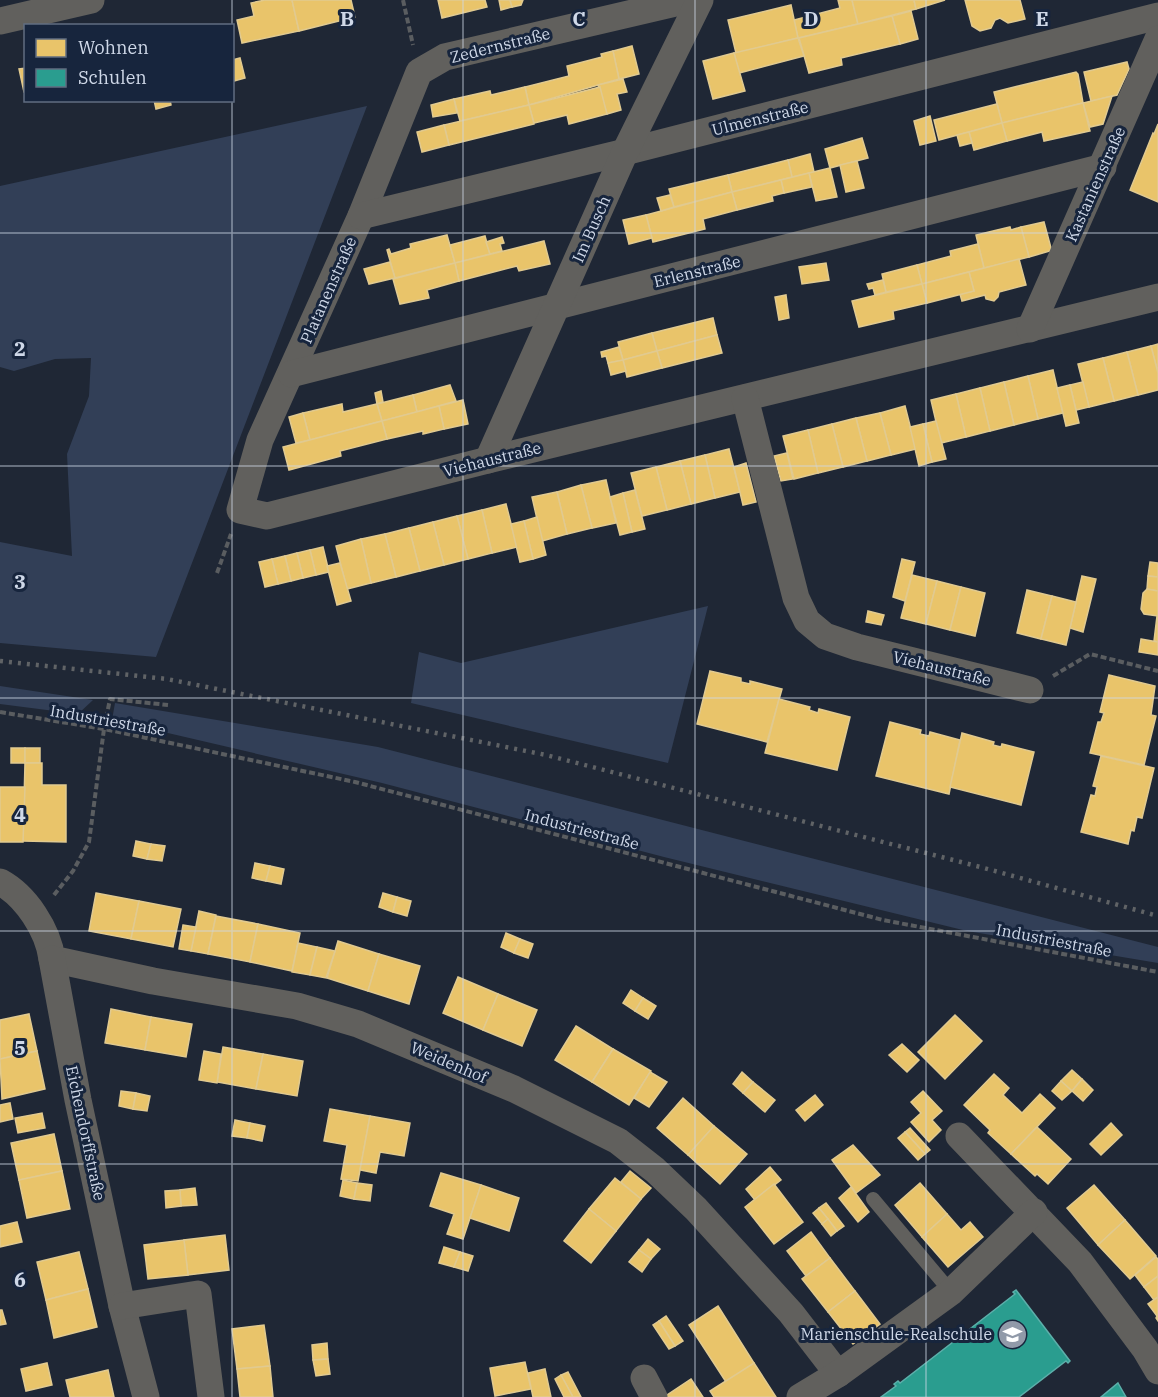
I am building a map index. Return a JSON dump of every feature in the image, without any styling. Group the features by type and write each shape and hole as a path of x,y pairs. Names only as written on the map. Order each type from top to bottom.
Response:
{"street":[{"path":"0,21 91,0"},
{"name":"Zedernstraße","path":"419,72 445,57 688,0"},
{"name":"Im Busch","path":"488,460 625,152 700,0"},
{"name":"Ulmenstraße","path":"361,216 625,152 1158,16"},
{"name":"Kastanienstraße","path":"1030,329 1158,39"},
{"name":"Platanenstraße","path":"240,510 260,440 361,216 419,72"},
{"name":"Erlenstraße","path":"291,374 1103,167"},
{"name":"Viehaustraße","path":"240,510 267,516 1158,297"},
{"name":"Viehaustraße","path":"745,398 796,598 807,621 825,636 857,647 1030,690"},
{"path":"0,882 37,917 51,949 52,960"},
{"name":"Eichendorffstraße","path":"52,960 78,1100 122,1306 146,1397"},
{"name":"Weidenhof","path":"52,960 153,981 297,1006 358,1024 514,1089 618,1141 655,1170 696,1209 791,1313 838,1374"},
{"path":"959,1136 1080,1262 1145,1349 1158,1371"},
{"path":"800,1397 838,1374 951,1292 1034,1212"},
{"path":"122,1306 198,1294 211,1397"}],"lane":[{"path":"873,1198 951,1292"}],"path":[{"path":"403,0 419,72"},
{"path":"217,573 240,510"},
{"path":"1030,690 1090,654 1158,671"},
{"path":"37,917 73,871 89,842 110,699 168,705"},
{"name":"Industriestraße","path":"0,712 104,729 355,782 883,920 1158,972"}],"shaded area":[{"path":"367,106 156,657 0,643 0,542 72,556 67,454 89,396 91,358 55,359 14,371 0,367 0,186"},
{"path":"708,606 668,763 411,703 419,652 461,663"},
{"path":"0,686 93,700 78,714 0,704"},
{"path":"115,703 378,747 1158,947 1158,963 967,931 664,857 382,783 112,720"}],"building: Wohnen":[{"path":"265,0 292,0 299,31 242,43 237,20 254,16 251,3"},
{"path":"292,0 351,0 355,17 299,31"},
{"path":"438,0 485,0 487,7 442,18"},
{"path":"499,0 510,0 512,7 501,10"},
{"path":"510,0 523,0 521,5 512,7"},
{"path":"838,0 852,0 858,24 798,38 794,20 840,8"},
{"path":"852,0 914,0 916,9 858,24"},
{"path":"914,0 945,0 916,9"},
{"path":"965,0 1020,0 1025,19 1008,23 1000,18 995,20 991,28 980,31 972,26"},
{"path":"791,5 798,38 736,53 728,20"},
{"path":"911,11 918,39 900,44 892,16"},
{"path":"892,16 900,44 841,58 842,65 809,73 799,38"},
{"path":"798,38 804,56 739,73 734,53"},
{"path":"632,46 639,74 619,79 613,51"},
{"path":"613,51 619,79 529,105 525,87 569,76 567,66 602,57 601,54"},
{"path":"734,53 745,91 713,99 703,61"},
{"path":"240,58 245,78 234,81 234,60"},
{"path":"1127,62 1129,69 1117,95 1091,101 1084,72"},
{"path":"24,68 24,92 19,69"},
{"path":"1076,72 1083,103 1002,123 994,92"},
{"path":"623,79 627,92 617,94 621,110 607,114 598,85"},
{"path":"525,87 529,105 460,121 454,99 490,91 491,95"},
{"path":"600,87 607,114 569,124 567,115 534,123 529,105"},
{"path":"1112,96 1103,124 1090,127 1083,103"},
{"path":"454,99 457,113 433,117 431,105"},
{"path":"154,102 170,102 171,105 156,109"},
{"path":"1083,103 1090,131 1044,141 1042,132 1007,141 1002,123"},
{"path":"997,104 1002,123 939,140 934,120"},
{"path":"529,105 534,124 449,145 444,125"},
{"path":"930,116 936,141 920,145 914,121"},
{"path":"1002,123 1007,141 974,150 969,132"},
{"path":"1158,124 1158,202 1130,190"},
{"path":"444,125 449,145 422,152 417,132"},
{"path":"969,132 972,143 960,146 957,135"},
{"path":"862,138 868,158 830,168 825,149"},
{"path":"810,154 814,172 792,177 788,160"},
{"path":"788,160 792,177 732,192 728,175"},
{"path":"857,161 864,188 846,192 840,165"},
{"path":"830,168 837,197 816,201 809,173"},
{"path":"809,173 812,187 784,193 781,180"},
{"path":"728,175 732,192 674,207 669,189"},
{"path":"781,180 784,193 772,196 773,201 737,210 732,192"},
{"path":"732,192 737,210 703,219 705,229 653,242 646,215"},
{"path":"670,195 674,207 661,211 657,198"},
{"path":"646,215 652,238 629,244 623,220"},
{"path":"1044,222 1050,251 1029,257 1021,227"},
{"path":"1010,227 1011,230 1021,227 1029,257 984,268 976,235"},
{"path":"447,235 455,263 395,278 387,250 389,249 391,254 411,248 410,244"},
{"path":"485,236 490,254 455,263 450,245"},
{"path":"502,237 504,243 500,244 502,251 490,254 486,242"},
{"path":"544,241 550,264 519,271 517,266 459,281 455,263"},
{"path":"978,244 984,268 922,284 917,265 951,256 950,251"},
{"path":"1019,259 1026,285 999,292 994,301 986,299 985,295 962,301 960,294 974,291 969,272"},
{"path":"390,262 395,278 369,284 364,269"},
{"path":"455,263 459,281 427,290 429,298 400,304 393,279"},
{"path":"826,263 829,280 802,284 799,267"},
{"path":"917,265 922,284 886,292 882,274"},
{"path":"969,272 974,291 927,303 922,284"},
{"path":"883,280 886,292 875,295 873,288 869,289 867,284"},
{"path":"922,284 927,303 893,311 894,319 859,327 852,301"},
{"path":"786,295 789,318 779,320 775,297"},
{"path":"713,318 717,335 657,351 652,333"},
{"path":"652,333 657,351 623,360 618,342"},
{"path":"717,335 722,353 662,368 657,351"},
{"path":"1158,344 1158,373 1151,346"},
{"path":"1151,346 1158,373 1158,390 1138,395 1127,352"},
{"path":"619,347 623,360 608,363 606,356 602,357 601,352"},
{"path":"657,351 662,368 627,377 623,360"},
{"path":"1127,352 1138,395 1114,401 1103,358"},
{"path":"1103,358 1114,401 1089,407 1078,364"},
{"path":"623,360 626,371 611,375 608,363"},
{"path":"1053,370 1063,413 1038,419 1028,376"},
{"path":"1028,376 1038,419 1014,425 1004,382"},
{"path":"1004,382 1014,425 990,431 980,388"},
{"path":"1083,382 1089,407 1076,410 1070,385"},
{"path":"450,385 456,401 417,412 413,395"},
{"path":"1070,385 1079,423 1066,426 1057,388"},
{"path":"980,388 990,431 966,437 956,394"},
{"path":"381,391 383,402 377,404 375,393"},
{"path":"956,394 966,437 941,443 931,400"},
{"path":"413,395 417,412 382,421 377,404"},
{"path":"463,400 468,424 444,429 439,406"},
{"path":"342,404 343,412 377,404 382,421 310,440 303,413"},
{"path":"439,406 444,429 387,439 382,421"},
{"path":"905,406 916,449 891,455 880,413"},
{"path":"303,413 310,440 296,443 289,417"},
{"path":"880,413 891,455 867,461 856,418"},
{"path":"856,418 867,461 843,467 832,424"},
{"path":"382,421 387,439 340,451 341,456 289,470 283,447"},
{"path":"936,421 946,459 932,462 923,424"},
{"path":"832,424 843,467 818,473 808,430"},
{"path":"923,424 932,462 919,466 910,427"},
{"path":"808,430 818,473 794,479 783,436"},
{"path":"729,449 740,492 715,498 705,455"},
{"path":"787,453 793,479 781,481 774,456"},
{"path":"705,455 715,498 691,504 680,461"},
{"path":"680,461 691,504 667,510 656,467"},
{"path":"746,463 756,502 743,505 734,467"},
{"path":"656,467 667,510 642,516 631,473"},
{"path":"606,480 616,523 592,528 581,485"},
{"path":"581,485 592,528 567,534 557,492"},
{"path":"635,490 645,529 632,532 623,493"},
{"path":"557,492 567,534 542,541 532,497"},
{"path":"623,493 632,532 620,535 610,497"},
{"path":"506,504 517,547 492,553 482,510"},
{"path":"482,510 492,553 468,559 457,516"},
{"path":"457,516 468,559 444,565 433,522"},
{"path":"537,517 546,555 533,559 524,521"},
{"path":"524,521 533,559 520,562 511,524"},
{"path":"433,522 444,565 420,571 409,528"},
{"path":"409,528 420,571 396,577 385,534"},
{"path":"385,534 396,577 371,583 361,539"},
{"path":"361,539 371,583 347,589 336,546"},
{"path":"323,547 329,572 316,575 310,550"},
{"path":"310,550 316,575 303,578 297,553"},
{"path":"297,553 303,578 291,581 285,556"},
{"path":"285,556 291,581 278,584 272,559"},
{"path":"272,559 278,584 265,587 259,562"},
{"path":"902,559 915,562 905,601 893,597"},
{"path":"1150,562 1158,563 1158,577 1148,576"},
{"path":"340,563 351,601 337,605 327,566"},
{"path":"912,575 937,581 926,624 901,618"},
{"path":"1082,576 1096,579 1083,632 1070,628"},
{"path":"1148,576 1158,577 1158,591 1147,589"},
{"path":"937,581 961,587 950,630 926,624"},
{"path":"961,587 985,593 975,636 950,630"},
{"path":"1147,589 1158,591 1158,616 1144,614 1141,609 1143,593"},
{"path":"1027,590 1052,596 1041,639 1017,633"},
{"path":"1052,596 1076,602 1066,645 1041,639"},
{"path":"868,611 884,615 881,625 866,622"},
{"path":"1158,616 1158,642 1154,641"},
{"path":"1141,639 1158,642 1158,655 1139,652"},
{"path":"710,671 741,678 741,682 750,684 750,681 782,689 767,742 697,724"},
{"path":"1109,675 1155,686 1151,715 1156,716 1144,765 1090,753 1098,722 1101,722 1104,713 1100,712"},
{"path":"779,699 810,707 809,710 818,713 819,709 850,717 837,770 765,753"},
{"path":"890,722 921,730 920,734 929,736 930,732 960,740 949,794 876,776"},
{"path":"962,733 994,742 993,745 1001,747 1002,744 1034,752 1021,805 950,787"},
{"path":"11,748 25,748 25,763 11,763"},
{"path":"25,748 40,748 40,763 25,763"},
{"path":"1101,756 1154,768 1142,818 1137,817 1128,844 1081,832 1091,795 1095,796 1097,787 1093,786"},
{"path":"25,763 42,763 42,785 66,785 66,842 23,841"},
{"path":"0,787 25,787 23,842 0,842"},
{"path":"136,841 151,844 147,859 133,856"},
{"path":"151,844 165,846 162,861 147,859"},
{"path":"255,863 270,866 266,881 252,878"},
{"path":"270,866 284,869 281,884 266,881"},
{"path":"96,893 139,901 131,939 89,931"},
{"path":"383,893 397,897 393,912 379,907"},
{"path":"397,897 411,901 407,916 393,912"},
{"path":"139,901 181,909 173,947 131,939"},
{"path":"199,911 216,915 208,954 191,951"},
{"path":"216,916 258,924 250,962 208,954"},
{"path":"258,924 300,933 292,971 250,962"},
{"path":"183,925 196,927 191,951 179,949"},
{"path":"506,933 520,939 514,953 501,947"},
{"path":"520,939 533,944 528,958 514,953"},
{"path":"338,941 379,954 368,991 327,978"},
{"path":"298,943 317,947 310,975 292,972"},
{"path":"317,947 335,951 326,978 310,975"},
{"path":"379,954 420,966 409,1004 368,991"},
{"path":"458,977 498,994 483,1030 443,1013"},
{"path":"631,990 643,998 635,1011 623,1003"},
{"path":"498,994 537,1010 522,1046 483,1030"},
{"path":"643,998 656,1006 648,1019 635,1011"},
{"path":"111,1009 151,1017 145,1050 105,1043"},
{"path":"29,1014 37,1051 0,1059 0,1020"},
{"path":"955,1015 982,1041 945,1079 918,1052"},
{"path":"151,1017 192,1024 186,1057 145,1050"},
{"path":"576,1026 613,1049 592,1082 555,1060"},
{"path":"902,1044 919,1060 907,1072 889,1055"},
{"path":"223,1047 263,1054 256,1089 217,1082"},
{"path":"613,1049 651,1071 629,1105 592,1082"},
{"path":"37,1051 45,1089 2,1099 0,1059"},
{"path":"204,1051 221,1054 217,1083 199,1080"},
{"path":"263,1054 303,1061 297,1096 256,1089"},
{"path":"1072,1070 1082,1079 1072,1091 1061,1081"},
{"path":"650,1072 667,1082 649,1107 634,1098"},
{"path":"742,1072 753,1082 743,1093 733,1084"},
{"path":"994,1074 1009,1088 1003,1095 1022,1113 1040,1094 1055,1108 1011,1154 988,1133 990,1130 964,1105"},
{"path":"1082,1079 1093,1090 1083,1101 1072,1091"},
{"path":"1061,1081 1072,1091 1062,1100 1052,1091"},
{"path":"753,1082 775,1100 765,1112 743,1093"},
{"path":"121,1091 136,1093 133,1109 119,1106"},
{"path":"923,1091 942,1111 932,1120 941,1130 929,1142 911,1122 921,1113 911,1102"},
{"path":"136,1093 150,1096 147,1111 133,1109"},
{"path":"815,1095 823,1105 805,1121 796,1110"},
{"path":"683,1098 714,1126 688,1155 657,1128"},
{"path":"10,1103 13,1119 0,1122 0,1105"},
{"path":"330,1109 370,1116 358,1181 341,1179 347,1145 324,1141"},
{"path":"42,1113 45,1128 18,1133 15,1118"},
{"path":"370,1116 410,1123 404,1156 380,1152 376,1173 360,1170"},
{"path":"235,1120 250,1123 247,1138 232,1136"},
{"path":"250,1123 265,1126 262,1141 247,1138"},
{"path":"1111,1123 1122,1135 1101,1155 1090,1144"},
{"path":"714,1126 747,1154 720,1184 688,1155"},
{"path":"1037,1127 1071,1159 1048,1184 1037,1174 1035,1176 1011,1154"},
{"path":"910,1128 930,1150 925,1154 905,1132"},
{"path":"905,1132 925,1154 918,1160 898,1138"},
{"path":"54,1134 62,1171 19,1180 11,1143"},
{"path":"853,1145 880,1175 856,1193 832,1160"},
{"path":"770,1167 781,1180 755,1200 746,1189"},
{"path":"62,1171 70,1209 27,1218 19,1180"},
{"path":"630,1171 651,1188 641,1199 621,1182"},
{"path":"441,1173 481,1185 463,1239 447,1234 454,1214 430,1206"},
{"path":"615,1178 641,1199 616,1231 589,1209"},
{"path":"343,1180 357,1183 354,1199 340,1196"},
{"path":"357,1183 372,1185 370,1201 354,1199"},
{"path":"920,1183 947,1214 922,1237 895,1205"},
{"path":"774,1184 803,1222 774,1244 745,1207"},
{"path":"481,1185 519,1198 509,1231 470,1218"},
{"path":"1094,1185 1125,1220 1098,1245 1067,1208"},
{"path":"851,1187 869,1212 858,1222 839,1198"},
{"path":"195,1188 197,1205 181,1206 180,1190"},
{"path":"180,1190 181,1206 166,1208 165,1191"},
{"path":"826,1203 844,1226 837,1231 819,1208"},
{"path":"819,1208 828,1219 822,1224 813,1213"},
{"path":"589,1209 616,1231 591,1263 564,1241"},
{"path":"947,1214 961,1230 970,1222 983,1237 948,1267 922,1237"},
{"path":"828,1219 837,1231 831,1236 822,1224"},
{"path":"1125,1220 1156,1256 1130,1279 1098,1245"},
{"path":"17,1222 22,1242 0,1247 0,1226"},
{"path":"811,1232 830,1258 806,1276 787,1251"},
{"path":"225,1235 229,1270 188,1275 184,1240"},
{"path":"648,1239 660,1249 651,1259 639,1250"},
{"path":"184,1240 188,1275 148,1279 144,1245"},
{"path":"444,1247 460,1252 454,1267 439,1263"},
{"path":"639,1250 651,1259 642,1272 629,1262"},
{"path":"79,1252 88,1289 46,1300 37,1262"},
{"path":"460,1252 473,1256 468,1271 454,1267"},
{"path":"1156,1257 1158,1276 1144,1287 1135,1275"},
{"path":"830,1258 855,1291 828,1312 802,1279"},
{"path":"1158,1276 1158,1297 1154,1300 1144,1287"},
{"path":"88,1289 97,1327 54,1338 46,1300"},
{"path":"855,1291 880,1324 853,1344 828,1312"},
{"path":"1158,1297 1158,1321 1148,1304"},
{"path":"718,1306 754,1363 726,1382 689,1325"},
{"path":"0,1310 2,1310 6,1324 0,1325"},
{"path":"666,1316 683,1341 675,1346 659,1321"},
{"path":"659,1321 675,1346 669,1349 653,1325"},
{"path":"264,1325 270,1366 237,1369 232,1329"},
{"path":"327,1343 328,1359 313,1360 312,1345"},
{"path":"328,1359 330,1374 316,1376 313,1360"},
{"path":"525,1362 531,1389 495,1396 490,1368"},
{"path":"47,1363 52,1385 26,1391 21,1369"},
{"path":"754,1363 776,1397 714,1397 710,1391"},
{"path":"270,1366 273,1397 240,1397 237,1369"},
{"path":"545,1369 551,1397 533,1397 528,1373"},
{"path":"108,1370 114,1397 70,1397 66,1380"},
{"path":"568,1372 581,1397 573,1397 561,1375"},
{"path":"561,1375 573,1397 564,1397 555,1379"},
{"path":"691,1379 703,1397 664,1397"}],"building: Schulen":[{"path":"1016,1290 1070,1361 1068,1363 1066,1361 1019,1397 881,1397 896,1386 894,1384 898,1381 900,1383 1015,1294 1013,1292"},
{"path":"1118,1383 1126,1397 1101,1397"}],"railway":[{"path":"0,661 167,679 546,755 984,868 1158,916"}],"place":[{"name":"Marienschule-Realschule","path":"1013,1334"}]}
